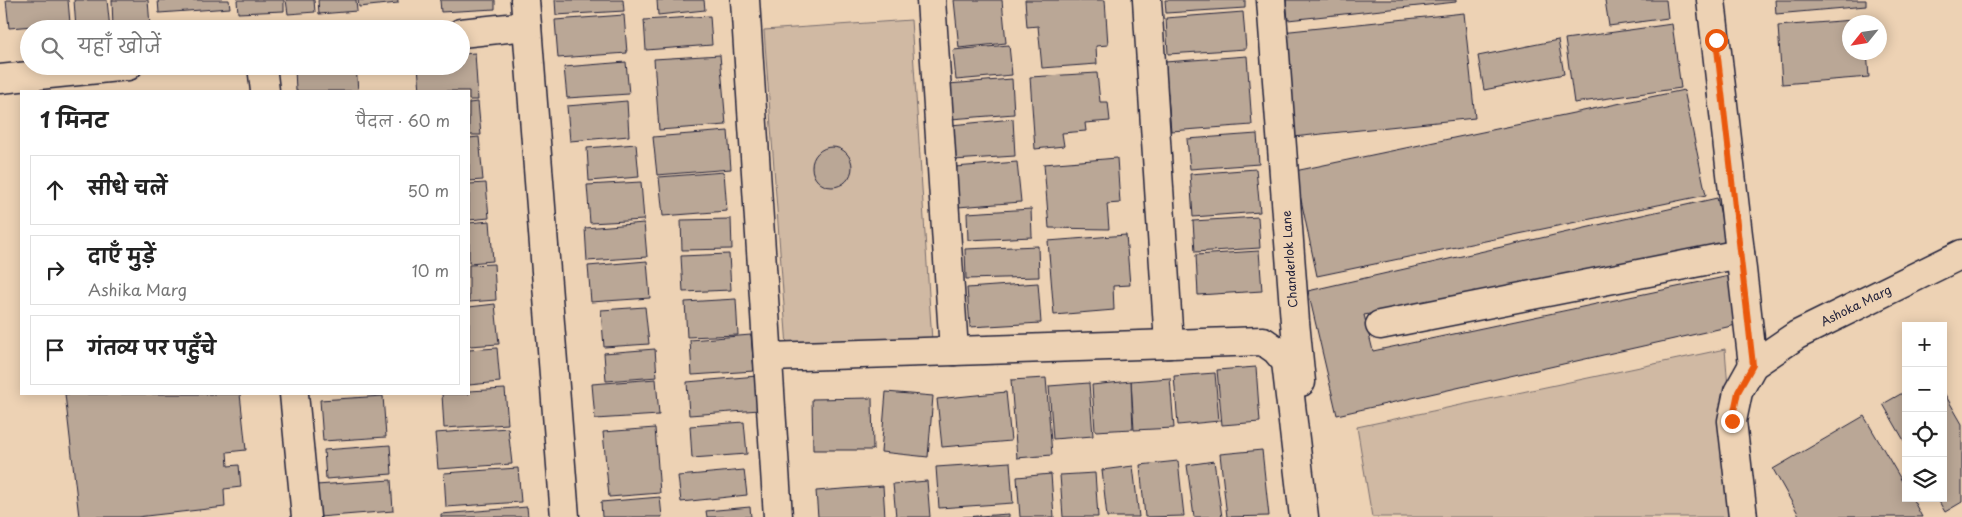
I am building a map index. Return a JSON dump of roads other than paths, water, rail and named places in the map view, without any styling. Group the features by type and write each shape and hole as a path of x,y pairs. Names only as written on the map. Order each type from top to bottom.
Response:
{"street":[{"path":"745,0 778,517"},
{"path":"931,0 954,351"},
{"path":"1147,0 1170,344"},
{"name":"Chanderlok Lane","path":"1271,0 1295,322 1317,517"},
{"path":"1711,0 1753,365 1738,392 1732,421 1743,517"},
{"path":"470,30 526,13 565,517"},
{"path":"0,79 39,75"},
{"path":"263,75 265,90"},
{"path":"1380,325 1740,254"},
{"name":"Ashoka Marg","path":"1753,365 1797,335 1962,254"},
{"path":"769,357 1263,341 1276,350 1286,362 1304,517"},
{"path":"294,395 306,517"}]}
